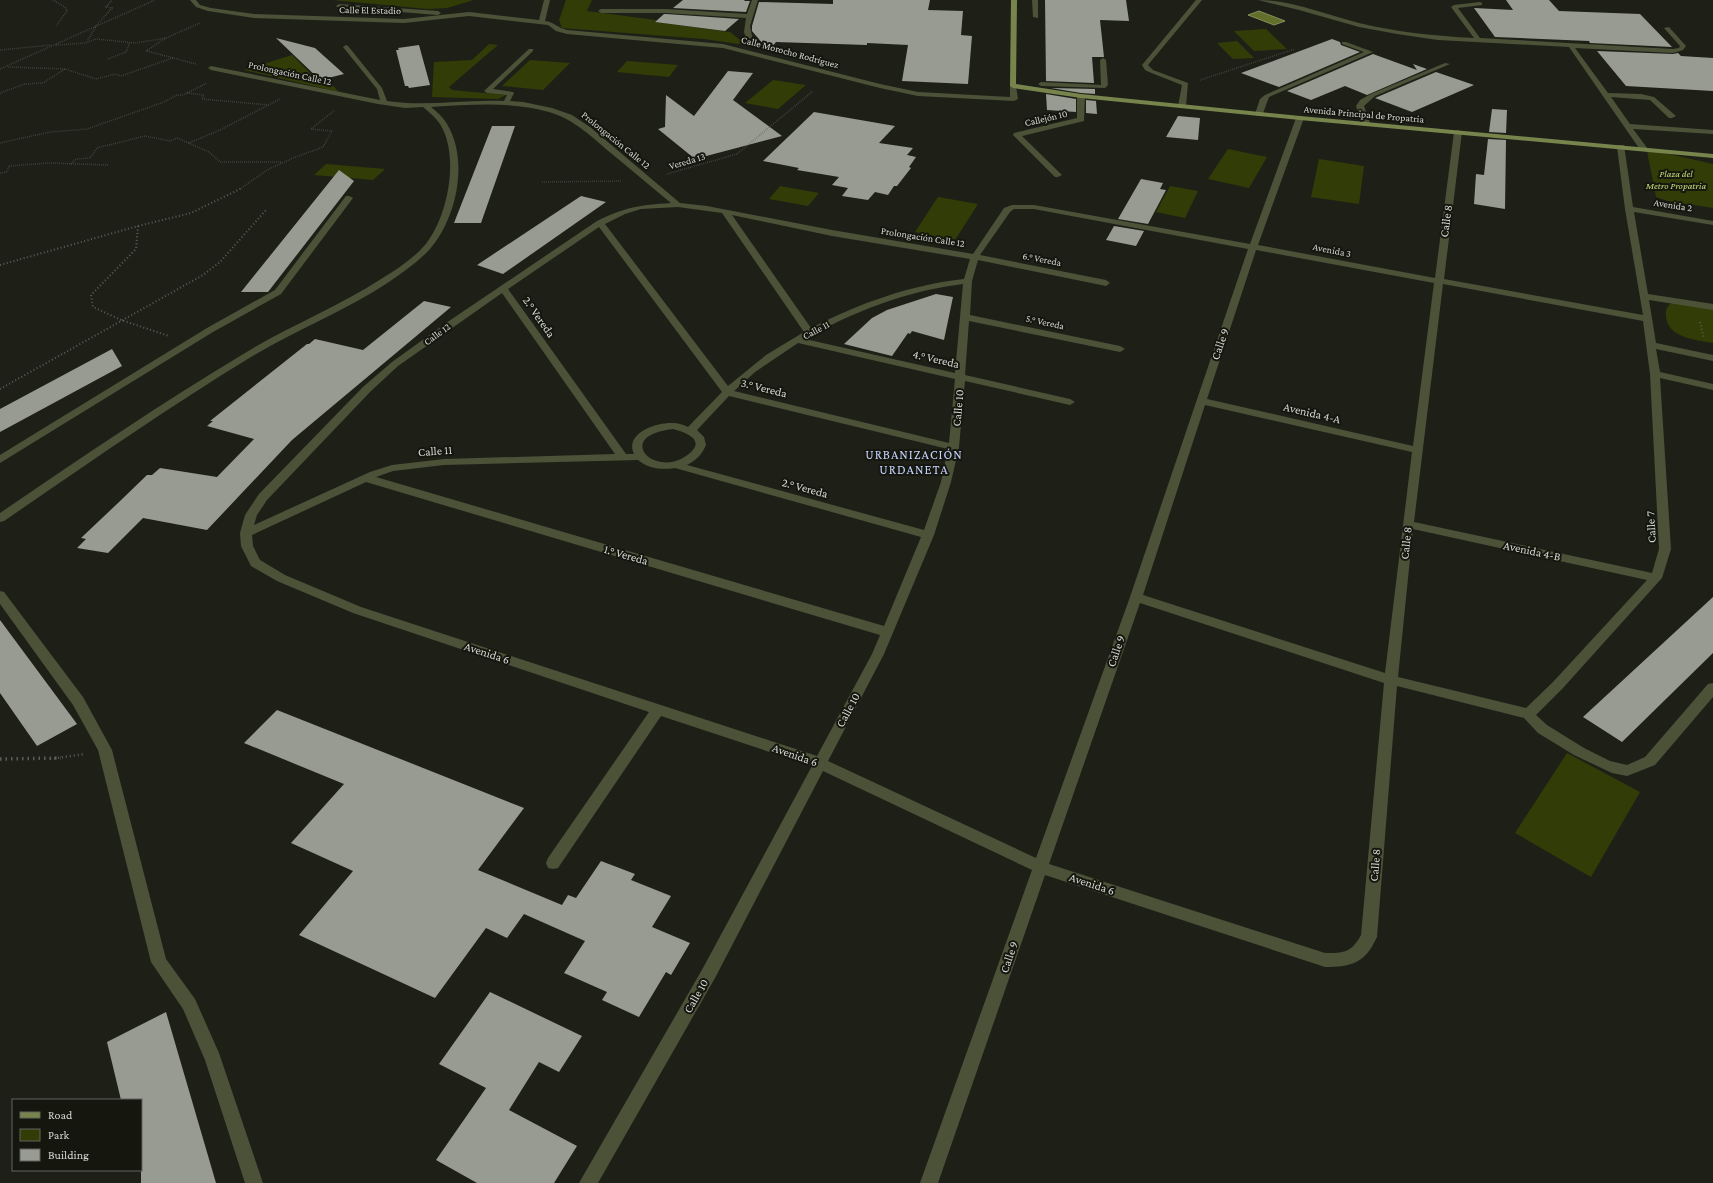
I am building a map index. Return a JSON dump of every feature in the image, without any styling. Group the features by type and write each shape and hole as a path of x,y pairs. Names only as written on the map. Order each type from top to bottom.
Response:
{"main road":[{"path":"1014,0 1014,86"},
{"name":"Avenida Principal de Propatria","path":"1014,86 1084,96 1259,114 1713,156"}],"street":[{"name":"Calle El Estadio","path":"193,0 198,6 225,13 271,17 404,21 458,15 484,15 550,23"},
{"path":"542,22 547,0"},
{"path":"755,0 746,31 750,42 842,76"},
{"path":"1035,0 1036,17"},
{"path":"1182,106 1186,84 1147,69 1145,65 1199,0"},
{"path":"1261,0 1397,32 1438,38 1479,41 1673,51 1681,49 1683,46 1668,28"},
{"path":"1479,41 1454,7 1480,4"},
{"path":"339,6 458,15"},
{"path":"601,11 666,11 750,16"},
{"name":"Calle Morocho Rodríguez","path":"550,23 558,30 567,32 723,46 900,91 949,96 1014,99 1014,86"},
{"path":"1259,114 1264,98 1267,96 1370,52 1344,43"},
{"path":"1570,46 1644,149"},
{"path":"346,47 380,89 384,103"},
{"path":"506,103 511,93 487,91 531,50"},
{"path":"1041,84 1088,87 1105,86 1104,60"},
{"path":"1366,124 1360,106 1363,102 1372,96 1447,64"},
{"name":"Prolongación Calle 12","path":"211,68 350,97 405,106 506,103 535,106 569,117 587,129 678,204 832,234 975,257"},
{"path":"1084,96 1088,87"},
{"path":"1605,95 1641,96 1652,98 1672,116"},
{"name":"Callejón 10","path":"1058,175 1017,135 1081,119 1084,96"},
{"path":"0,518 250,354 370,291 402,269 420,254 431,242 441,227 453,191 454,154 445,125 425,105"},
{"name":"Calle 9","path":"928,1183 1136,597 1253,246 1300,118"},
{"path":"1627,126 1713,132"},
{"name":"Calle 8","path":"1360,953 1369,937 1391,680 1416,450 1458,132"},
{"name":"Calle 7","path":"1528,714 1558,685 1656,578 1665,549 1655,374 1652,346 1629,209 1621,147"},
{"path":"0,460 210,330 271,298 278,292 349,198"},
{"name":"Calle 12","path":"246,533 251,515 263,498 367,389 395,364 452,323 600,223 622,212 641,207 678,204"},
{"name":"Avenida 3","path":"1012,207 1034,207 1647,319"},
{"name":"Calle 10","path":"588,1183 709,973 878,654 928,535 946,482 954,447 968,281 975,257 1007,210 1012,207"},
{"name":"Avenida 2","path":"1629,209 1713,223"},
{"path":"725,212 810,333"},
{"name":"3.° Vereda","path":"600,223 727,392 954,447"},
{"name":"6.° Vereda","path":"975,257 1106,283"},
{"name":"Calle 11","path":"246,533 366,478 392,468 444,462 640,457 654,465 675,466 693,458 698,452 701,446 701,440 691,430 727,392 767,359 797,340 839,318 891,297 934,286 968,281"},
{"name":"2.° Vereda","path":"503,288 622,458"},
{"path":"1643,296 1713,307"},
{"name":"5.° Vereda","path":"965,317 1120,349"},
{"name":"4.° Vereda","path":"797,340 1070,402"},
{"path":"1652,346 1711,357"},
{"path":"1655,374 1713,387"},
{"name":"Avenida 4-A","path":"1201,402 1416,450"},
{"path":"640,457 636,452 637,445 639,439 645,434 658,428 673,426 691,430"},
{"name":"2.° Vereda","path":"675,466 928,535"},
{"name":"1.° Vereda","path":"366,478 887,632"},
{"name":"Avenida 4-B","path":"1408,524 1656,578"},
{"name":"Avenida 6","path":"246,533 246,546 255,563 281,578 357,610 820,763 1040,867 1324,960 1343,960 1360,953"},
{"path":"0,595 78,701 105,750 159,962 189,1004 213,1058 254,1183"},
{"path":"1136,597 1391,680 1528,714 1537,725 1555,737 1609,767 1624,771 1638,767 1650,761 1713,688"},
{"path":"553,863 658,709"}],"path":[{"path":"53,0 65,7 66,11 63,18 56,26"},
{"path":"0,50 85,43 96,26 112,8 106,7 112,0"},
{"path":"0,69 154,0"},
{"path":"211,68 146,51 166,38 203,22 212,20 225,13"},
{"path":"88,40 114,39 130,42 147,42 166,38"},
{"path":"108,59 126,52 130,42"},
{"path":"1186,84 1295,49"},
{"path":"8,67 65,69 96,79 115,74 121,76 173,58"},
{"path":"0,93 25,84 43,83 65,69"},
{"path":"0,143 50,132 88,129 164,102 177,95 186,93 234,73"},
{"path":"189,143 220,130 270,105 298,86"},
{"name":"Vereda 13","path":"542,182 648,180 737,154 813,90"},
{"path":"186,93 204,95 202,99 270,105"},
{"path":"0,264 191,213 213,203 243,187 266,170 323,147 332,131 311,129 350,97"},
{"path":"71,164 76,159 90,158 97,148 145,136 170,142 177,138 209,152 220,162 283,162"},
{"path":"0,173 7,172 9,166 49,163 108,165"},
{"path":"0,389 121,320 184,287 220,262 266,210"},
{"path":"121,320 93,307 91,295 136,249 138,226"},
{"path":"1698,304 1711,357"},
{"path":"0,759 64,759 105,750"}],"green space":[{"path":"332,0 474,0 447,8 428,9"},
{"path":"566,0 592,0 587,11 730,32 744,43 739,44 704,39 562,28 559,20"},
{"path":"1266,29 1287,49 1254,51 1234,31"},
{"path":"1237,41 1254,58 1233,59 1217,43"},
{"path":"489,44 498,45 449,87 452,90 506,95 498,99 432,97 434,62 472,60"},
{"path":"292,55 318,81 330,83 339,92 244,70"},
{"path":"530,60 570,63 543,90 502,86"},
{"path":"627,61 678,65 669,77 617,72"},
{"path":"773,80 806,85 778,109 745,103"},
{"path":"1228,149 1267,157 1249,188 1208,179"},
{"name":"Plaza del Metro Propatria","path":"1647,151 1669,154 1713,164 1713,208 1668,201 1656,197"},
{"path":"1319,159 1364,166 1359,204 1311,197"},
{"path":"326,164 385,169 373,180 314,175"},
{"path":"780,186 819,193 808,206 769,199"},
{"path":"1170,186 1198,191 1185,218 1156,212"},
{"path":"938,197 978,204 955,240 915,232"},
{"path":"1674,301 1713,304 1713,343 1684,337 1672,330 1668,324 1666,312"},
{"path":"1567,753 1640,792 1591,877 1515,833"}],"shaded area":[{"path":"1259,11 1285,21 1274,25 1248,15"}],"building":[{"path":"683,0 750,1 746,12 673,8"},
{"path":"833,0 930,0 928,10 963,11 961,35 972,36 968,84 902,81 908,45 776,42 772,47 763,44 752,31 759,2 833,4"},
{"path":"1045,0 1126,0 1129,21 1100,20 1104,57 1092,57 1094,83 1046,81"},
{"path":"1506,0 1549,0 1559,11 1640,14 1672,47 1590,43 1589,41 1495,37 1474,8 1513,10"},
{"path":"664,14 739,19 725,31 655,22"},
{"path":"276,38 315,48 344,74 320,80"},
{"path":"1332,39 1340,42 1341,45 1360,52 1279,87 1241,73"},
{"path":"419,45 430,85 409,88 408,86 405,86 396,50 399,50 398,48"},
{"path":"1597,51 1678,53 1681,56 1713,58 1713,91 1626,86"},
{"path":"1373,54 1417,70 1413,64 1427,69 1367,95 1345,86 1311,100 1287,91"},
{"path":"728,71 753,73 733,100 782,136 695,159 658,129 665,127 666,95 694,116"},
{"path":"1436,72 1474,85 1412,112 1375,98"},
{"path":"1051,88 1095,89 1095,94 1081,93"},
{"path":"1046,94 1076,99 1076,112 1047,110"},
{"path":"1086,100 1096,101 1097,114 1086,113"},
{"path":"1492,109 1507,110 1506,133 1489,132"},
{"path":"814,112 895,126 879,143 913,148 907,155 916,157 909,167 911,168 897,186 894,186 888,195 875,192 868,200 842,196 848,188 832,185 839,177 797,170 799,168 763,161"},
{"path":"1178,116 1200,118 1198,140 1166,137"},
{"path":"492,126 515,126 481,223 454,223"},
{"path":"1488,139 1506,140 1505,209 1474,204 1476,174 1484,175"},
{"path":"339,170 354,181 268,292 241,292"},
{"path":"1141,179 1163,183 1160,189 1166,190 1148,224 1118,219"},
{"path":"581,196 606,202 503,274 477,265"},
{"path":"1114,226 1144,231 1136,246 1106,240"},
{"path":"936,294 953,297 944,340 912,331 910,334 908,333 892,356 844,344 872,318 887,310"},
{"path":"424,301 451,307 292,440 207,530 143,518 108,553 77,548 86,539 81,538 147,475 152,475 160,468 217,477 254,439 207,426 213,421 210,421 307,344 315,339 363,350"},
{"path":"112,349 122,366 0,432 0,409"},
{"path":"1713,597 1713,653 1622,742 1583,717"},
{"path":"0,620 77,724 37,746 0,693"},
{"path":"277,710 524,808 478,870 562,905 568,895 576,898 601,861 635,874 631,880 671,896 652,927 690,943 671,975 666,972 639,1017 602,1000 607,992 564,973 585,941 524,914 507,938 486,928 435,998 299,935 353,871 291,843 344,784 244,743"},
{"path":"490,992 582,1036 559,1072 539,1062 509,1110 577,1146 554,1183 477,1183 436,1160 486,1088 439,1064"},
{"path":"166,1012 216,1183 141,1183 142,1099 121,1099 107,1042"}],"district":[{"name":"URBANIZACIÓN URDANETA","path":"914,462"}]}
